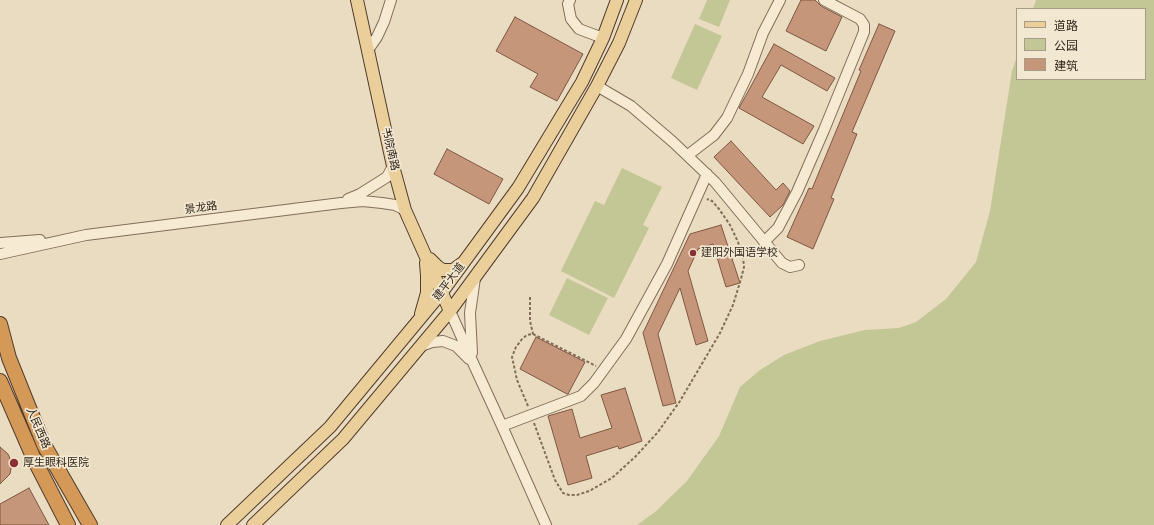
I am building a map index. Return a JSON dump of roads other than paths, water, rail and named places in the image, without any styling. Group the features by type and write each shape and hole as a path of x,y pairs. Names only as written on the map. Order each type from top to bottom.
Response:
{"highway":[{"name":"人民西路","path":"0,324 9,358 44,445 90,522"},
{"name":"人民西路","path":"0,381 34,459 68,525"}],"main road":[{"name":"书院南路","path":"357,0 405,210 450,311"},
{"name":"建平大道","path":"227,525 330,427 442,292 518,188 582,82 603,38 618,0"},
{"name":"建平大道","path":"253,525 343,439 450,311 475,278 533,198 619,43 636,0"},
{"path":"424,252 431,261 443,270 453,270 467,258"},
{"path":"418,321 427,292 424,252"}],"street":[{"path":"368,50 377,37 384,22 391,0"},
{"path":"570,0 568,4 571,19 579,28 603,38"},
{"path":"688,156 714,135 727,118 748,74 763,33 780,0"},
{"path":"764,242 778,228 797,192 864,32 864,25 860,20 824,0"},
{"path":"596,86 631,106 664,133 715,182 782,263 790,267 800,265"},
{"path":"341,202 360,194 387,177 394,166"},
{"path":"502,426 581,396 594,383 626,339 667,264 699,195 707,174"},
{"name":"景龙路","path":"0,254 86,235 341,202 363,201 382,203 395,205 405,210"},
{"path":"0,243 86,235"},
{"path":"474,365 471,344 470,313 475,278"},
{"path":"450,311 546,525"},
{"path":"421,346 443,340 450,342 474,365"}],"place":[{"name":"建阳外国语学校","path":"693,253"},
{"name":"厚生眼科医院","path":"14,463"}]}
